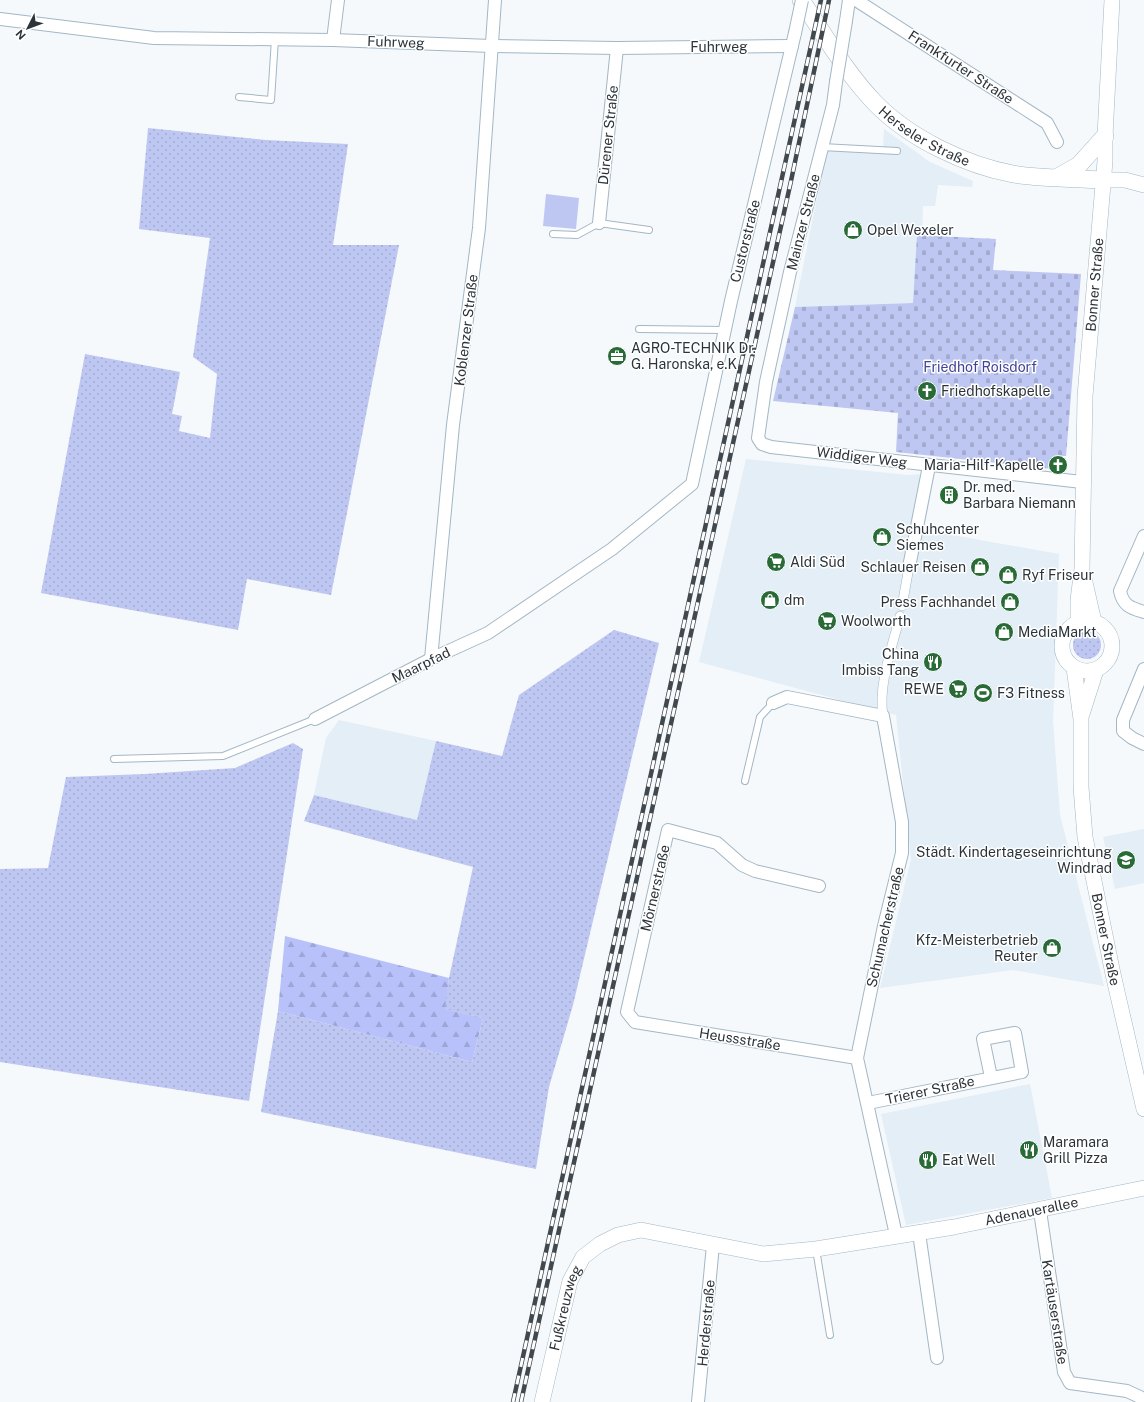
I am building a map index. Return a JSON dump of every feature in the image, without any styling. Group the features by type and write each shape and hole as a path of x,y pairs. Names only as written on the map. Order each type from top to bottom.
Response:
{"main road":[{"name":"Herseler Straße","path":"801,0 846,68 875,103 903,128 934,146 970,161 1013,174 1103,180"},
{"path":"1058,177 1079,165 1105,136"}],"street":[{"path":"333,40 338,0"},
{"name":"Koblenzer Straße","path":"431,659 453,424 479,228 495,0"},
{"name":"Custorstraße","path":"692,484 724,330 792,46 801,0"},
{"name":"Mainzer Straße","path":"762,444 758,438 766,382 790,272 833,105 849,0"},
{"name":"Frankfurter Straße","path":"856,0 1047,123 1057,142"},
{"name":"Bonner Straße","path":"1078,622 1082,569 1082,482 1085,396 1103,180 1112,0"},
{"name":"Fuhrweg","path":"0,19 154,38 333,40 491,46 617,48 792,46"},
{"name":"Dürener Straße","path":"599,223 617,48"},
{"path":"1103,180 1125,180 1144,185"},
{"name":"Widdiger Weg","path":"762,444 771,447 929,466 1082,482"},
{"path":"902,606 908,567 929,466"},
{"name":"Maarpfad","path":"315,719 431,659 488,633 612,549 692,484"},
{"path":"1144,536 1139,564 1124,582 1120,592 1122,600 1126,606 1144,612"},
{"name":"Bonner Straße","path":"1082,569 1094,622"},
{"name":"Schumacherstraße","path":"896,1235 857,1058 884,926 902,854 902,822 881,706 884,679 900,616"},
{"path":"1078,622 1094,622 1103,626 1110,635 1113,645 1111,656 1105,665 1089,672 1074,668 1064,658 1061,644 1068,629 1078,622"},
{"name":"Bonner Straße","path":"1074,668 1081,719 1081,787 1085,836 1113,974 1144,1109"},
{"name":"Bonner Straße","path":"1081,719 1096,670"},
{"path":"1144,670 1123,720 1123,731 1132,738 1144,744"},
{"path":"774,703 787,696 883,716"},
{"name":"Mörnerstraße","path":"627,1012 668,830 716,843 742,865 755,871 819,886"},
{"name":"Heussstraße","path":"627,1012 635,1022 857,1058"},
{"name":"Trierer Straße","path":"868,1103 991,1077"},
{"name":"Adenauerallee","path":"713,1244 763,1254 816,1249 896,1235 919,1233 1040,1211 1144,1188"},
{"name":"Kartäuserstraße","path":"1040,1211 1064,1372 1070,1383 1127,1391 1140,1397 1142,1402"},
{"name":"Fußkreuzweg","path":"542,1402 570,1281 584,1257 600,1244 618,1234 641,1230 713,1244"},
{"path":"919,1233 938,1358"},
{"name":"Herderstraße","path":"698,1402 713,1244"}],"lane":[{"path":"239,97 271,100 275,39"},
{"path":"822,147 896,151"},
{"path":"553,234 577,236 599,223 649,230"},
{"path":"639,329 724,330"},
{"path":"745,781 760,717 774,703"},
{"name":"Maarpfad","path":"114,760 223,756 315,719"},
{"path":"816,1249 830,1335"}],"shaded area":[{"path":"884,129 930,162 973,181 972,187 938,185 935,206 923,206 922,235 917,235 913,303 795,307 826,153 817,143 851,148 883,148"},
{"path":"746,459 908,475 935,473 924,530 1059,554 1053,721 1060,815 1104,986 1013,970 880,988 911,859 896,715 699,662"},
{"path":"339,720 436,741 417,820 314,795 326,738"},
{"name":"Städt. Kindertageseinrichtung Windrad","path":"1144,829 1144,883 1115,889 1103,837"},
{"path":"1030,1084 1052,1198 906,1225 881,1114"}],"green space":[{"path":"148,128 266,140 348,144 333,245 399,245 331,595 247,579 238,630 41,593 85,354 180,372 172,414 182,416 179,431 210,438 217,374 193,357 210,238 139,229"},
{"path":"546,194 579,198 576,229 543,226"},
{"name":"Friedhof Roisdorf","path":"917,235 996,239 993,270 1081,274 1066,456 1054,456 1053,469 896,452 898,413 773,401 795,307 913,303"},
{"path":"614,630 659,643 573,1005 549,1087 536,1169 261,1112 278,1011 472,1062 483,1018 444,1009 449,978 473,867 304,821 314,795 417,820 436,741 502,756 519,695"},
{"path":"1087,631 1093,632 1097,635 1100,639 1100,651 1097,655 1093,658 1087,659 1081,658 1077,655 1074,651 1073,645 1074,639 1077,635 1081,632"},
{"path":"293,743 303,749 249,1101 0,1062 0,869 48,868 66,777 145,774 235,768"},
{"path":"285,936 449,978 445,1009 483,1018 472,1062 278,1011"}],"railway":[{"path":"513,1402 821,0"},
{"path":"521,1402 791,181 829,0"}],"place":[{"name":"Opel Wexeler","path":"853,230"},
{"name":"AGRO-TECHNIK Dr. G. Haronska, e.K","path":"617,356"},
{"name":"Friedhofskapelle","path":"927,391"},
{"name":"Maria-Hilf-Kapelle","path":"1058,465"},
{"name":"Dr. med. Barbara Niemann","path":"949,495"},
{"name":"Schuhcenter Siemes","path":"882,537"},
{"name":"Aldi Süd","path":"776,562"},
{"name":"Schlauer Reisen","path":"980,567"},
{"name":"Ryf Friseur","path":"1008,575"},
{"name":"dm","path":"770,600"},
{"name":"Press Fachhandel","path":"1010,602"},
{"name":"Woolworth","path":"827,621"},
{"name":"MediaMarkt","path":"1004,632"},
{"name":"China Imbiss Tang","path":"933,662"},
{"name":"REWE","path":"958,689"},
{"name":"F3 Fitness","path":"983,693"},
{"name":"Städt. Kindertageseinrichtung Windrad","path":"1126,860"},
{"name":"Kfz-Meisterbetrieb Reuter","path":"1052,948"},
{"name":"Maramara Grill Pizza","path":"1029,1150"},
{"name":"Eat Well","path":"928,1160"}]}
